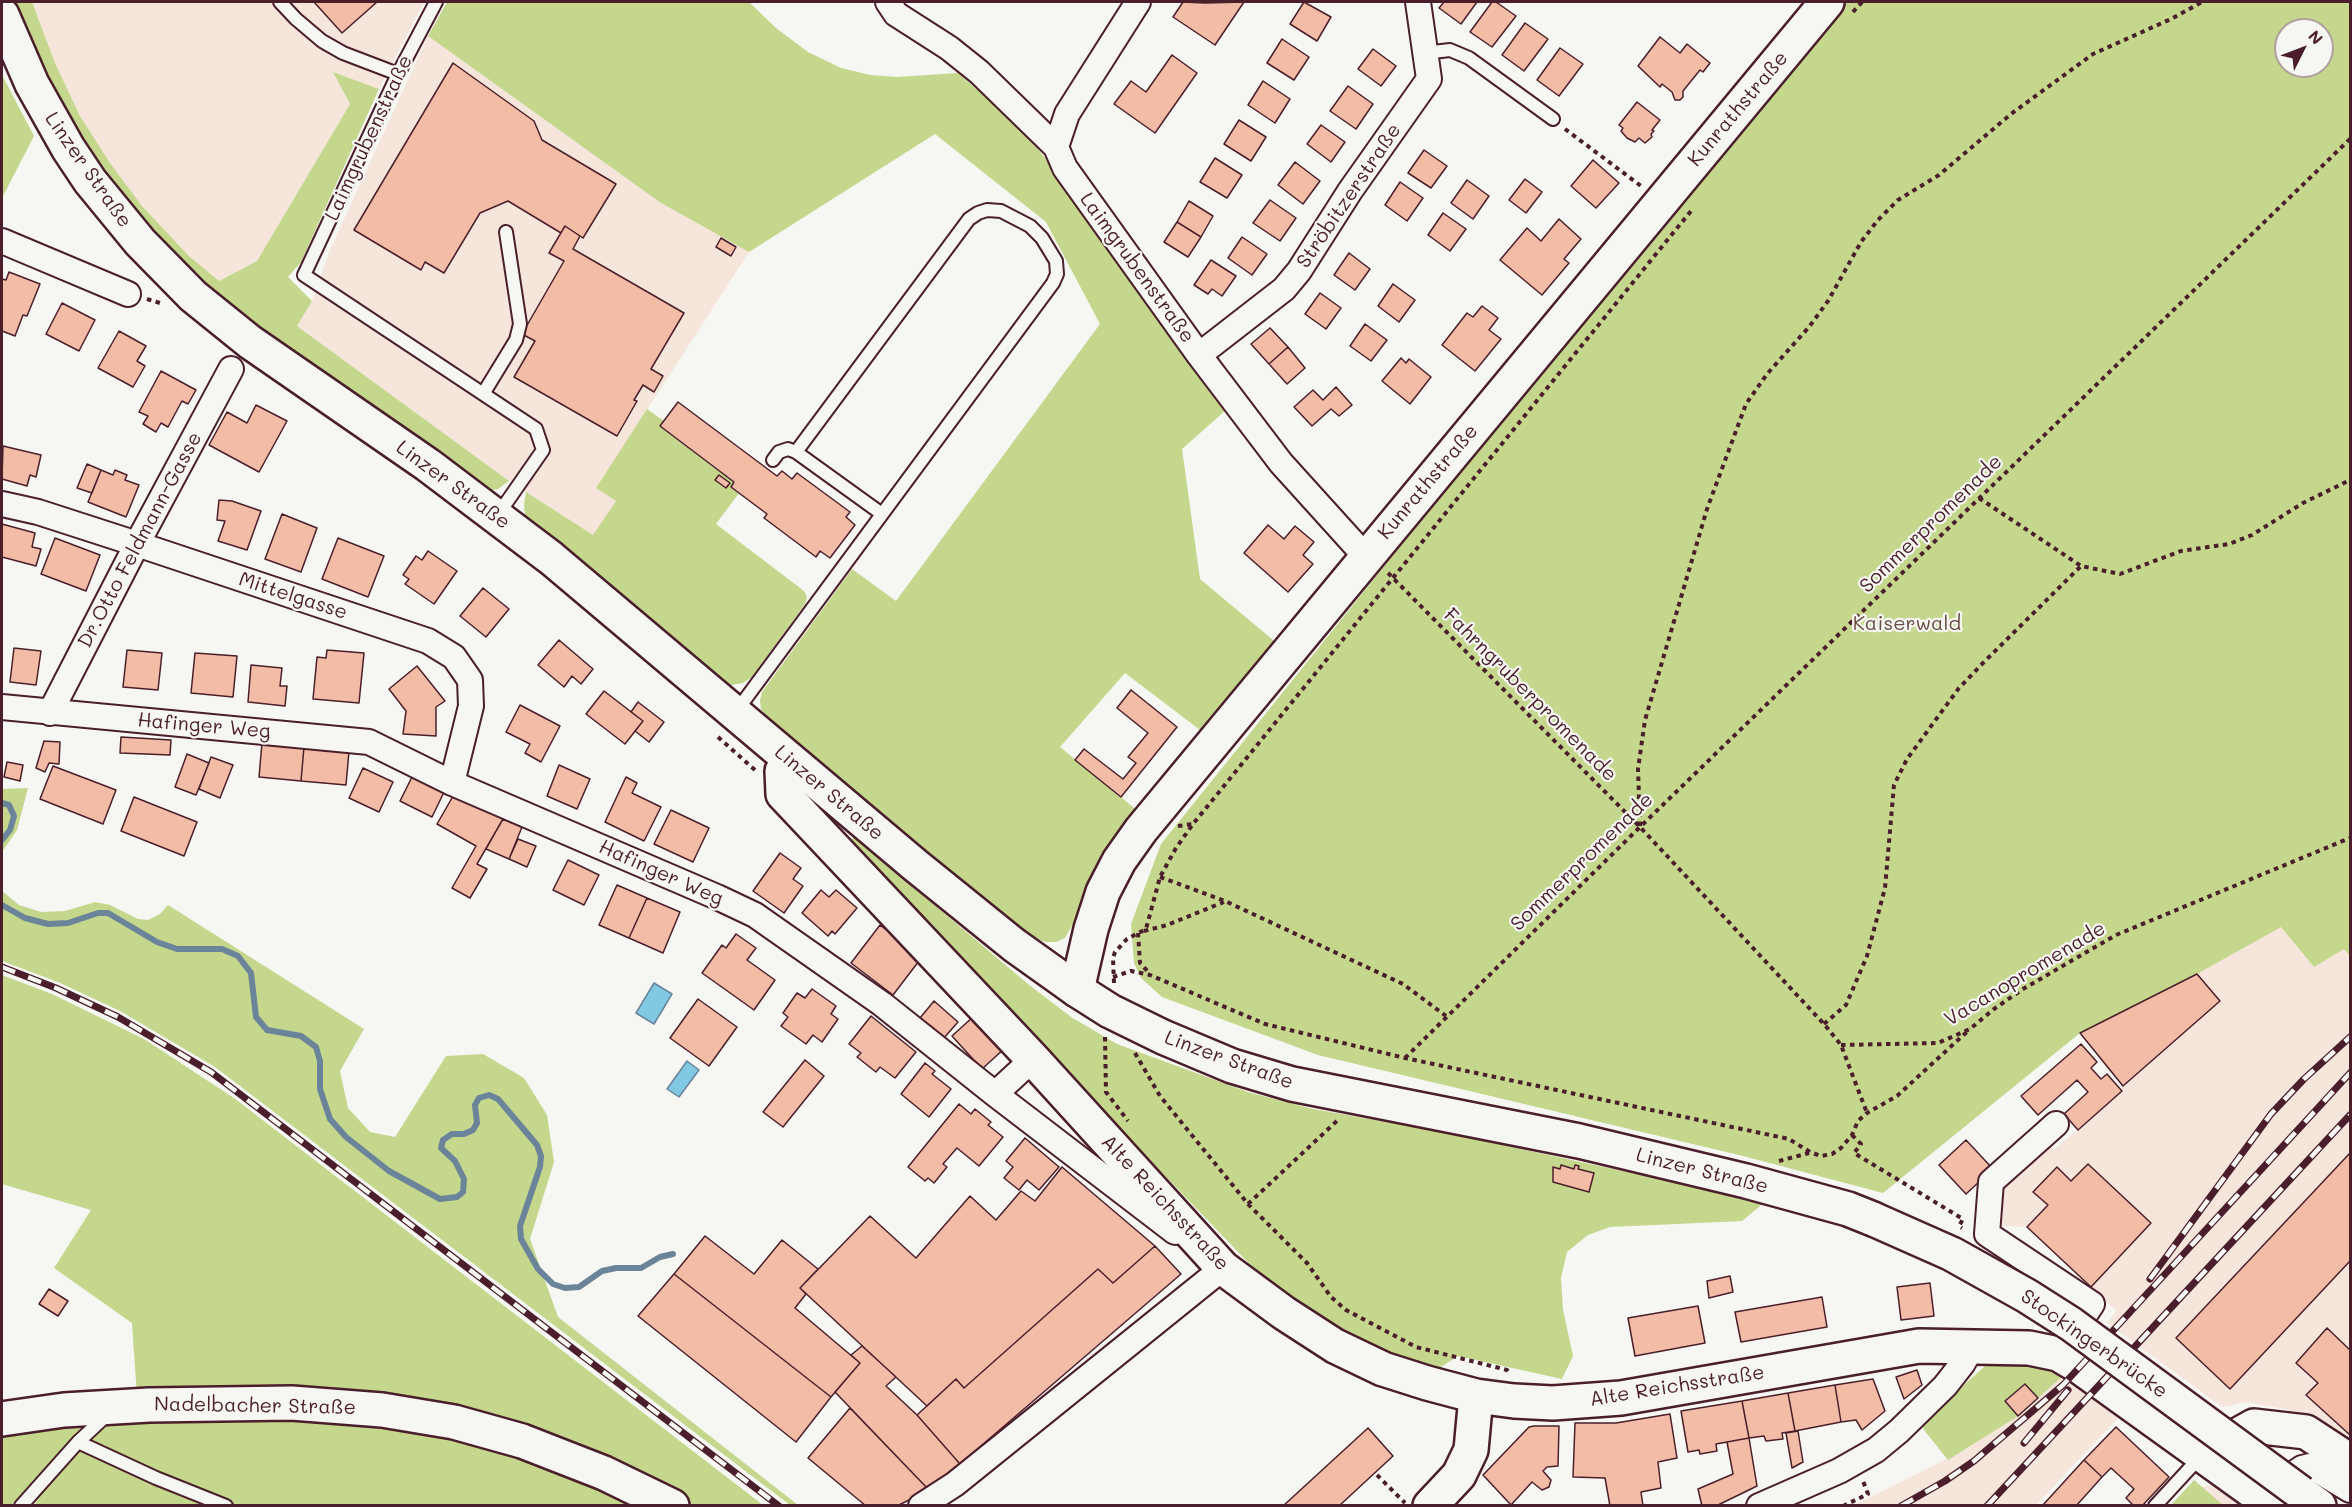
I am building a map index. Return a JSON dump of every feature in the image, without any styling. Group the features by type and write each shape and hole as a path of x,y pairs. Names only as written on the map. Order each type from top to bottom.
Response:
{"street":[{"name":"Laimgrubenstraße","path":"888,2 896,14 949,48 979,72 1056,147 1065,168 1199,355 1281,463 1369,554"},
{"path":"1056,147 1067,114 1138,2"},
{"name":"Ströbitzerstraße","path":"1199,355 1284,289 1299,271 1350,191 1429,79 1418,2"},
{"name":"Kunrathstraße","path":"1077,990 1091,929 1103,892 1119,861 1184,778 1661,201 1837,11"},
{"name":"Linzer Straße","path":"2,15 32,84 69,148 114,213 165,270 250,342 387,436 497,516 608,605 723,722 789,760 965,906 1014,945 1077,990 1110,1011 1163,1037 1232,1066 1292,1084 1579,1141 1746,1181 1848,1209 1873,1219"},
{"path":"2,241 128,294"},
{"name":"Dr.Otto Feldmann-Gasse","path":"50,712 231,369"},
{"name":"Mittelgasse","path":"2,504 38,512 428,641 454,657 470,680 471,706 452,783"},
{"name":"Hafinger Weg","path":"2,707 369,742 452,783 706,892 755,915 882,1004 1222,1268"},
{"path":"783,794 782,771 789,760"},
{"name":"Alte Reichsstraße","path":"783,794 1032,1059 1222,1268 1284,1313 1335,1346 1383,1369 1476,1396 1553,1403 1621,1398 1919,1346 2029,1348 2058,1354 2080,1367 2202,1455 2288,1500"},
{"path":"995,1094 1032,1059"},
{"path":"2056,1124 1991,1182 1988,1234 2092,1304 2058,1354"},
{"name":"Stockingerbrücke","path":"1873,1219 1952,1254 2027,1296 2071,1324 2288,1500"},
{"path":"921,1506 955,1484 1222,1268"},
{"path":"1760,1506 1839,1472 1876,1450 1945,1386 1972,1347"},
{"path":"1430,1506 1459,1475 1471,1450 1476,1396"},
{"name":"Nadelbacher Straße","path":"2,1419 64,1410 116,1407 292,1403 342,1405 417,1414 488,1430 532,1444 604,1473 672,1506"},
{"path":"2202,1455 2254,1426 2306,1432 2350,1461"},
{"path":"2288,1500 2302,1468 2310,1466 2350,1490"}],"lane":[{"path":"280,2 322,41 343,53 398,74"},
{"name":"Laimgrubenstraße","path":"436,2 398,74 304,275 483,394"},
{"path":"1424,52 1450,50 1469,58 1553,119"},
{"path":"723,722 882,514 1053,283 1057,274 1056,261 1042,238 1030,226 1001,211 987,210 969,219 796,452"},
{"path":"497,516 543,450 536,429 483,394 516,340 520,324 506,232"},
{"path":"772,460 779,452 788,449 796,452 882,514"},
{"path":"21,1506 78,1442 116,1407"},
{"path":"78,1442 156,1478 226,1506"},
{"path":"2155,1506 2202,1455"}],"path":[{"path":"1837,11 1862,2"},
{"path":"1640,827 1638,769 1645,720 1707,509 1746,404 1767,374 1809,327 1828,301 1861,242 1898,200 1939,175 2011,114 2093,54 2171,19 2202,2"},
{"path":"1553,119 1661,201"},
{"name":"Sommerpromenade","path":"1405,1058 2350,139"},
{"path":"1143,931 1161,877 1176,848 1193,824 1698,203"},
{"path":"128,294 173,307"},
{"path":"1979,498 2081,566 2120,574 2181,551 2229,544 2252,535 2303,503 2350,480"},
{"name":"Fahrngruberpromenade","path":"1369,554 1640,827 1824,1024 1841,1045 1867,1113"},
{"path":"1824,1024 1846,1005 1867,956 1885,888 1894,785 1907,759 1959,688 2081,566"},
{"path":"723,722 783,794"},
{"name":"Vacanopromenade","path":"1841,1045 1938,1043 1970,1029 2023,989 2116,935 2350,838"},
{"path":"1161,877 1225,901 1403,984 1446,1016"},
{"path":"1225,901 1167,925 1138,933 1121,944 1113,957 1113,977 1131,971 1150,975 1265,1024 1405,1058 1789,1138 1810,1152 1821,1156 1832,1154 1841,1148 1852,1135 1857,1121 1897,1096 1970,1029"},
{"path":"1138,933 1140,963 1150,975"},
{"path":"1110,1011 1105,1023 1106,1092 1134,1128"},
{"path":"1132,1049 1160,1096 1248,1204 1307,1263 1331,1297 1346,1310 1416,1347 1507,1370 1513,1377 1514,1401"},
{"path":"1248,1204 1344,1114"},
{"path":"1852,1135 1861,1144 1854,1153 1963,1219 1959,1226 1963,1228"},
{"path":"1377,1475 1407,1506"},
{"path":"1843,1506 1868,1494"}],"shaded area":[{"path":"32,2 424,2 379,89 333,72 350,104 257,261 219,281 189,256 142,206 110,163 80,116 55,63"},
{"path":"428,36 661,203 749,252 597,487 616,501 593,536 509,481 297,326 312,301 329,252"},
{"path":"2281,926 2314,967 2344,948 2350,956 2350,1445 2299,1412 2247,1402 2222,1407 2107,1323 2116,1311 2028,1227 1999,1226 2002,1181 2046,1142 2054,1150 2122,1091 2122,1086 2080,1033 2197,974"},
{"path":"2064,1375 2119,1417 2036,1505 1852,1506 1967,1449"},
{"path":"2215,1484 2243,1505 2171,1506 2185,1489"}],"green space":[{"path":"10,2 32,2 55,63 80,116 110,163 142,206 189,256 219,281 257,261 350,104 333,72 379,89 301,262 288,277 312,301 297,326 509,481 498,489 488,491 273,345 173,261 78,141"},
{"path":"447,2 749,2 776,28 808,52 841,68 870,75 897,77 958,73 1004,113 1038,149 1094,221 1226,410 1182,449 1200,579 1279,645 1204,733 1125,673 1060,747 1139,812 1096,871 1085,892 1078,915 1065,938 1056,942 1045,942 1033,937 950,877 887,824 847,784 768,718 761,709 760,701 762,692 852,569 896,601 1100,324 1046,222 935,134 749,252 661,203 428,36"},
{"name":"Kaiserwald","path":"1842,2 2350,2 2350,956 2344,949 2314,967 2281,927 2197,974 2080,1033 1883,1193 1743,1156 1318,1055 1162,997 1141,978 1134,963 1131,924 1161,844 1671,209"},
{"path":"2,75 34,136 2,198"},
{"path":"647,409 664,421 660,426 734,482 731,487 739,493 716,524 804,591 807,597 805,604 752,677 743,683 731,685 716,679 531,527 525,516 526,492 593,535 616,501 596,488"},
{"path":"28,788 17,830 2,852 2,789"},
{"path":"854,837 1028,984 1071,1017 1117,1044 1248,1092 1313,1109 1438,1131 1765,1202 1742,1221 1610,1227 1588,1235 1567,1252 1561,1278 1563,1310 1573,1356 1562,1379 1458,1356 1436,1370 1363,1345 1324,1324 1263,1278 847,844"},
{"path":"2,891 19,905 41,912 65,911 95,902 110,905 138,919 148,920 160,914 168,905 364,1029 340,1071 348,1108 370,1132 395,1137 446,1056 483,1054 524,1078 547,1115 554,1162 530,1239 558,1317 798,1505 790,1505 215,1067 120,1011 58,982 2,961"},
{"path":"2,975 52,994 144,1039 234,1098 763,1505 694,1505 564,1445 137,1396 132,1323 54,1268 91,1210 2,1184"},
{"path":"2026,1362 2044,1366 2064,1375 2038,1398 2024,1384 2005,1401 2018,1416 1948,1460 1924,1430 1922,1423 1985,1366"},
{"path":"247,1412 452,1431 646,1505 33,1506 37,1501 25,1490 12,1505 2,1505 2,1428"},
{"path":"2194,1480 2223,1505 2171,1505"}],"water":[{"path":"654,983 672,994 654,1024 636,1013"},
{"path":"687,1061 699,1070 679,1097 667,1089"}],"building":[{"path":"314,2 377,2 342,33"},
{"path":"1183,2 1244,2 1215,45 1173,17"},
{"path":"1304,2 1331,17 1317,41 1290,24"},
{"path":"1444,2 1477,2 1461,24 1439,8"},
{"path":"1492,2 1496,2 1516,16 1492,47 1470,32"},
{"path":"1525,23 1548,39 1524,71 1502,55"},
{"path":"1660,37 1680,53 1687,44 1710,63 1703,72 1700,70 1683,91 1683,97 1680,100 1675,100 1672,92 1662,84 1660,87 1638,66"},
{"path":"1282,39 1309,57 1294,80 1267,63"},
{"path":"1560,48 1583,64 1559,96 1537,80"},
{"path":"1373,49 1396,66 1381,86 1358,69"},
{"path":"1172,55 1197,73 1155,133 1114,104 1131,81 1146,92"},
{"path":"453,63 534,121 542,140 616,184 583,238 565,226 561,233 508,201 480,213 444,273 425,262 421,270 354,230"},
{"path":"1263,81 1290,99 1275,123 1248,105"},
{"path":"1348,86 1373,104 1356,129 1330,111"},
{"path":"1637,102 1660,120 1652,130 1654,131 1651,134 1652,137 1645,143 1639,138 1635,142 1627,138 1621,131 1623,128 1619,125"},
{"path":"1239,120 1266,137 1251,161 1224,144"},
{"path":"1321,125 1345,142 1331,162 1307,144"},
{"path":"1424,150 1447,166 1431,188 1408,173"},
{"path":"1215,158 1242,175 1227,198 1200,182"},
{"path":"1593,160 1619,183 1596,208 1571,186"},
{"path":"1295,162 1320,181 1303,204 1278,185"},
{"path":"1525,179 1542,192 1526,213 1509,200"},
{"path":"1467,180 1489,196 1473,219 1451,203"},
{"path":"1400,182 1423,198 1407,221 1385,205"},
{"path":"1270,200 1296,218 1280,241 1253,223"},
{"path":"1189,201 1213,216 1201,237 1177,222"},
{"path":"1443,213 1466,229 1450,251 1428,235"},
{"path":"1559,219 1581,239 1564,259 1569,263 1542,295 1500,260 1527,228 1541,241"},
{"path":"1177,222 1201,237 1188,257 1164,242"},
{"path":"565,226 580,236 573,249 684,313 651,369 663,376 654,392 643,385 634,400 637,401 617,436 514,377 535,341 522,334 564,261 549,253"},
{"path":"1242,237 1267,254 1252,275 1228,258"},
{"path":"721,238 736,247 731,256 716,247"},
{"path":"1349,253 1370,269 1355,290 1334,275"},
{"path":"1211,260 1236,276 1222,296 1212,289 1208,294 1194,285"},
{"path":"9,272 40,284 27,316 23,315 15,336 2,331 2,279 6,280"},
{"path":"1393,284 1415,300 1399,322 1378,306"},
{"path":"1320,293 1341,308 1326,329 1305,314"},
{"path":"62,303 95,320 79,351 46,334"},
{"path":"1482,306 1498,318 1489,330 1501,339 1475,371 1442,345 1467,313 1473,317"},
{"path":"1365,324 1387,340 1371,361 1350,346"},
{"path":"1270,328 1288,347 1269,364 1251,344"},
{"path":"119,331 146,346 137,361 145,366 133,387 98,368"},
{"path":"1288,347 1305,368 1287,384 1269,364"},
{"path":"1401,358 1406,363 1409,359 1431,377 1410,404 1382,381"},
{"path":"161,371 196,390 188,404 182,401 168,427 161,423 156,432 143,424 148,416 139,412"},
{"path":"1336,387 1352,405 1339,416 1331,409 1312,426 1294,407 1313,390 1323,400"},
{"path":"678,402 777,476 782,471 792,479 797,473 850,512 846,517 855,525 830,558 820,551 816,557 764,518 767,514 731,487 734,482 660,426"},
{"path":"256,405 287,421 259,472 209,445 227,412 247,423"},
{"path":"3,446 41,455 36,477 30,475 27,486 2,479"},
{"path":"87,464 101,470 92,493 77,488"},
{"path":"101,470 113,475 115,470 127,475 125,480 139,485 126,517 88,502"},
{"path":"719,475 730,483 726,488 715,480"},
{"path":"219,500 232,501 261,511 247,550 218,541 225,521 217,520"},
{"path":"282,514 317,528 301,572 265,559"},
{"path":"2,524 35,533 32,547 41,549 36,566 2,557"},
{"path":"1268,525 1284,539 1295,526 1314,542 1303,555 1313,564 1288,592 1244,553"},
{"path":"55,538 100,555 86,591 41,574"},
{"path":"338,538 384,556 368,597 322,579"},
{"path":"428,551 457,571 434,604 405,584 409,579 403,575 416,556 422,560"},
{"path":"483,588 509,609 486,637 460,616"},
{"path":"559,640 593,669 581,684 572,676 564,687 538,665"},
{"path":"14,648 41,651 36,685 10,682"},
{"path":"127,650 162,653 158,690 123,687"},
{"path":"327,650 364,653 359,703 313,699 317,657 326,658"},
{"path":"195,653 237,656 233,697 191,693"},
{"path":"251,665 282,668 280,686 287,686 285,706 248,702"},
{"path":"417,666 445,701 436,707 436,736 403,734 406,711 389,689"},
{"path":"1131,690 1177,727 1121,797 1075,760 1084,749 1123,779 1136,763 1128,757 1148,733 1117,708"},
{"path":"604,691 643,721 625,744 586,714"},
{"path":"638,702 664,722 649,742 635,731 643,721 631,712"},
{"path":"520,705 560,726 541,762 525,753 530,744 506,732"},
{"path":"121,737 171,740 170,755 120,753"},
{"path":"44,741 60,742 59,764 49,763 45,772 36,768"},
{"path":"262,743 304,747 301,781 259,777"},
{"path":"304,747 349,751 346,785 301,781"},
{"path":"187,754 209,763 196,795 175,787"},
{"path":"211,757 233,765 220,798 199,789"},
{"path":"7,762 23,765 20,781 4,777"},
{"path":"559,765 590,779 577,809 547,796"},
{"path":"53,766 116,790 103,824 40,799"},
{"path":"363,768 393,782 379,812 349,798"},
{"path":"414,773 446,788 432,817 400,801"},
{"path":"626,777 637,783 632,793 661,807 644,841 605,822"},
{"path":"456,791 503,819 477,864 487,869 470,898 452,888 476,846 437,824"},
{"path":"134,797 197,822 184,856 121,831"},
{"path":"671,810 709,828 693,862 654,844"},
{"path":"503,819 522,827 509,859 486,849"},
{"path":"518,839 536,846 527,867 509,859"},
{"path":"780,853 801,868 793,879 803,886 784,913 753,891"},
{"path":"568,860 599,875 584,905 553,890"},
{"path":"617,885 647,898 629,938 599,925"},
{"path":"821,890 829,897 836,890 857,908 835,934 832,931 828,936 802,913"},
{"path":"647,898 680,912 663,953 629,938"},
{"path":"880,925 922,957 893,995 851,963"},
{"path":"736,934 756,948 747,960 775,980 754,1010 702,973 722,945 726,948"},
{"path":"2197,974 2220,1001 2123,1086 2080,1033"},
{"path":"812,989 836,1006 831,1014 838,1019 822,1042 813,1035 806,1044 781,1026 788,1017 783,1013 797,993 805,998"},
{"path":"698,999 737,1027 709,1066 670,1038"},
{"path":"934,1001 958,1022 943,1039 920,1018"},
{"path":"975,1015 1005,1048 982,1069 952,1036"},
{"path":"871,1016 916,1052 895,1078 880,1067 876,1072 857,1057 861,1053 849,1044"},
{"path":"2081,1044 2097,1062 2091,1068 2101,1079 2107,1074 2122,1091 2078,1130 2064,1114 2088,1092 2077,1080 2038,1115 2021,1096"},
{"path":"805,1060 824,1076 783,1127 763,1112"},
{"path":"925,1063 935,1071 932,1074 951,1089 929,1117 901,1094"},
{"path":"959,1104 971,1114 975,1109 991,1122 988,1125 1003,1137 979,1166 957,1148 943,1164 947,1167 934,1183 928,1178 925,1181 908,1167"},
{"path":"1025,1138 1059,1167 1039,1190 1027,1180 1019,1190 1004,1178 1013,1167 1006,1161"},
{"path":"1966,1140 1993,1169 1966,1194 1939,1165"},
{"path":"2350,1153 2350,1261 2230,1389 2176,1338"},
{"path":"2088,1164 2151,1223 2091,1287 2027,1227 2048,1205 2033,1192 2057,1167 2071,1181"},
{"path":"1561,1165 1574,1169 1575,1165 1579,1166 1578,1169 1594,1173 1589,1192 1553,1182 1553,1167 1560,1169"},
{"path":"1062,1167 1155,1246 1113,1283 1098,1269 964,1388 956,1379 927,1406 800,1288 870,1216 916,1258 970,1196 996,1220 1021,1191 1035,1201"},
{"path":"705,1236 754,1274 782,1240 818,1269 800,1288 806,1294 795,1308 860,1363 831,1397 674,1274"},
{"path":"1155,1246 1181,1274 960,1464 917,1415 956,1379 964,1388 1098,1269 1113,1283"},
{"path":"674,1274 831,1397 796,1442 638,1316"},
{"path":"1730,1276 1733,1292 1709,1298 1707,1281"},
{"path":"1930,1283 1934,1316 1901,1320 1897,1287"},
{"path":"49,1289 68,1301 58,1316 39,1304"},
{"path":"1822,1297 1827,1327 1741,1342 1735,1312"},
{"path":"1698,1306 1705,1343 1635,1356 1628,1318"},
{"path":"2327,1328 2350,1350 2350,1435 2306,1395 2318,1383 2296,1363"},
{"path":"862,1346 896,1377 886,1386 917,1415 960,1464 929,1490 835,1392 860,1363 851,1355"},
{"path":"1917,1370 1922,1385 1904,1399 1896,1377"},
{"path":"1873,1379 1885,1411 1862,1430 1856,1420 1841,1422 1835,1385"},
{"path":"2025,1384 2038,1398 2018,1416 2005,1401"},
{"path":"1835,1385 1841,1422 1795,1431 1788,1393"},
{"path":"1788,1393 1795,1431 1782,1433 1783,1439 1766,1441 1764,1436 1749,1438 1742,1401"},
{"path":"1742,1401 1749,1438 1716,1444 1717,1451 1700,1454 1699,1450 1688,1452 1681,1411"},
{"path":"850,1408 929,1490 897,1506 866,1506 808,1458"},
{"path":"1670,1414 1677,1458 1658,1462 1661,1488 1641,1492 1643,1506 1610,1506 1605,1478 1573,1477 1575,1423 1616,1423"},
{"path":"1559,1426 1558,1466 1547,1467 1543,1471 1551,1480 1549,1487 1542,1490 1532,1482 1511,1505 1483,1475 1529,1427"},
{"path":"2116,1427 2169,1477 2142,1506 2134,1506 2126,1498 2134,1489 2111,1468 2102,1477 2084,1460"},
{"path":"1368,1428 1393,1456 1339,1506 1283,1506"},
{"path":"1798,1431 1803,1462 1792,1468 1786,1433"},
{"path":"1749,1438 1757,1486 1716,1506 1702,1506 1698,1489 1733,1474 1727,1442"},
{"path":"2084,1460 2102,1477 2076,1506 2042,1506"}],"waterway":[{"path":"2,803 9,805 14,816 10,830 2,840"},
{"path":"2,905 25,918 48,924 68,923 98,913 108,913 157,942 177,949 222,949 238,956 251,973 256,1017 267,1030 301,1036 316,1047 320,1061 320,1089 330,1119 346,1137 389,1171 440,1199 457,1197 463,1192 464,1179 455,1161 441,1148 443,1140 452,1134 464,1134 473,1130 477,1123 475,1105 479,1098 489,1095 498,1099 537,1145 541,1156 540,1167 520,1226 521,1239 538,1269 553,1284 565,1288 579,1287 602,1271 616,1268 641,1268 660,1257 673,1254"}],"railway":[{"path":"2,967 56,988 118,1017 211,1072 779,1506"},
{"path":"2150,1279 2271,1114 2304,1079 2350,1037"},
{"path":"1901,1506 1945,1481 1974,1461 2063,1385 2350,1073"},
{"path":"1987,1506 2350,1115"},
{"path":"2024,1443 2068,1390"}]}
